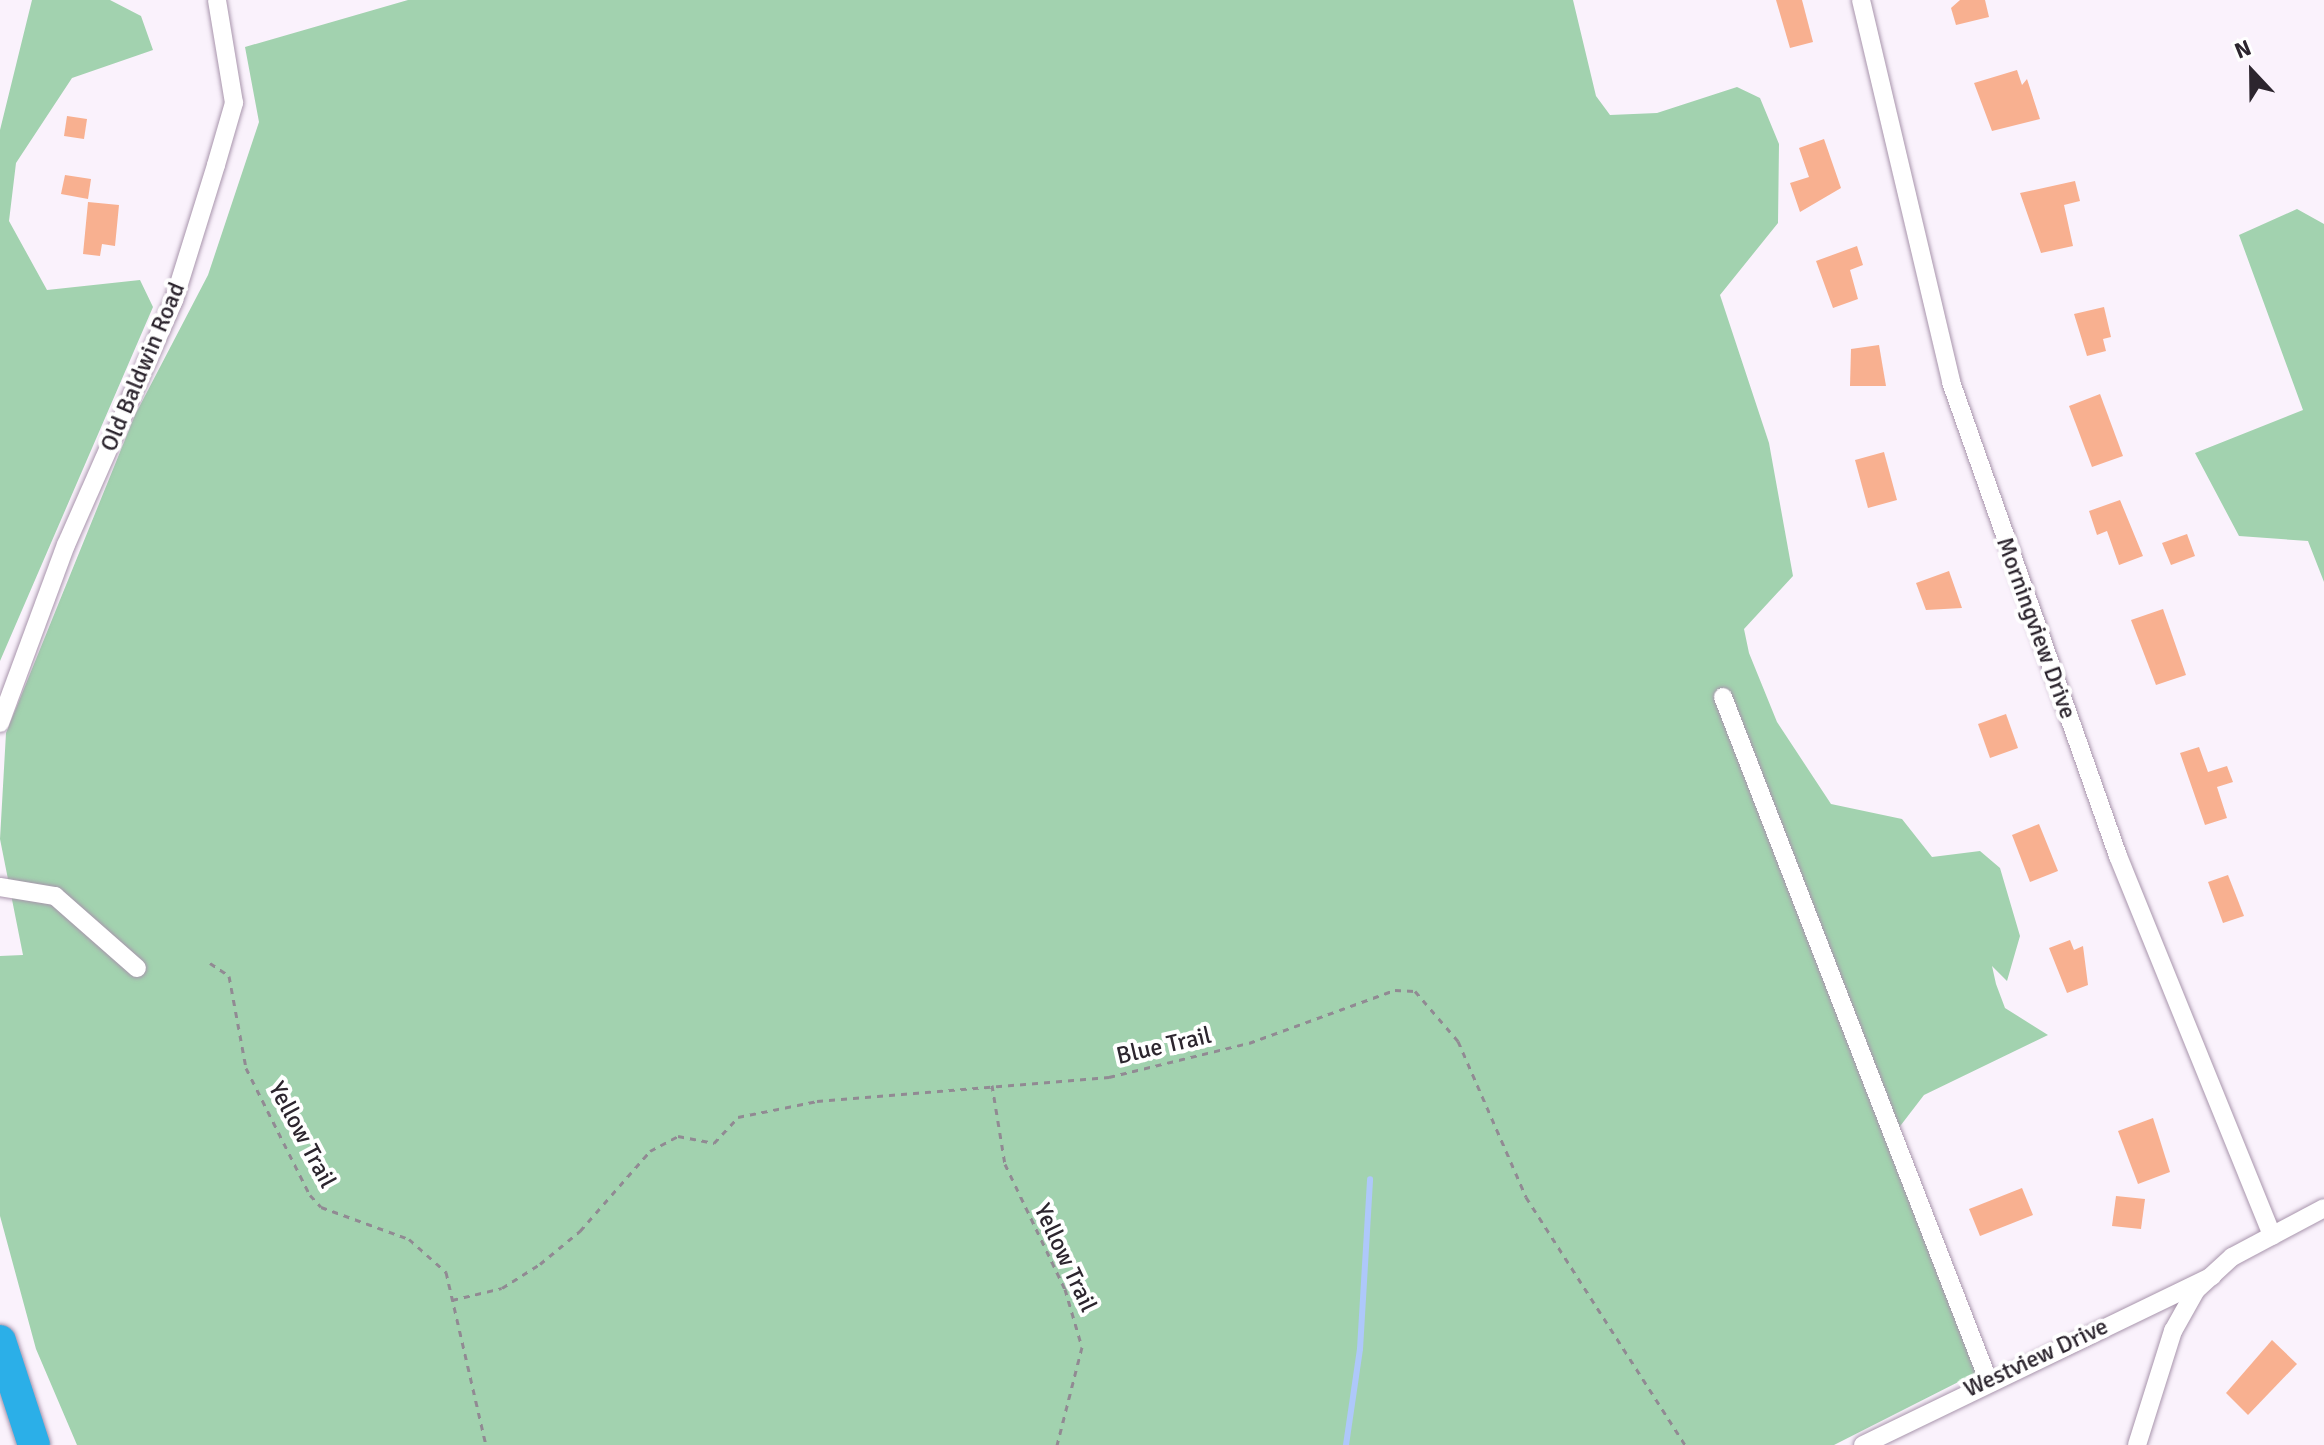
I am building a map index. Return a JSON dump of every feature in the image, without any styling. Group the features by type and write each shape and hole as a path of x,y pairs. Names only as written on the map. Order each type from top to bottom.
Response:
{"highway":[{"path":"0,1341 34,1445"}],"street":[{"name":"Old Baldwin Road","path":"0,723 66,545 174,300 216,165 234,103 217,0"},
{"name":"Morningview Drive","path":"1861,0 1956,396 2118,856 2272,1236"},
{"path":"1723,697 1988,1380"},
{"path":"0,887 55,896 137,968"},
{"path":"2137,1445 2173,1331 2212,1276 2272,1236 2324,1208"},
{"name":"Westview Drive","path":"1863,1445 1988,1380 2212,1276"}],"path":[{"name":"Yellow Trail","path":"210,963 229,976 246,1068 310,1195 321,1207 429,1251 446,1272 486,1445"},
{"name":"Blue Trail","path":"452,1300 502,1288 540,1264 580,1231 650,1151 678,1136 714,1143 738,1117 766,1108 992,1085 1039,1087 1124,1074 1249,1043 1395,990 1415,991 1458,1041 1526,1197 1685,1445"},
{"name":"Yellow Trail","path":"992,1085 1005,1164 1065,1289 1082,1347 1057,1445"}],"green space":[{"path":"32,0 110,0 141,16 153,50 72,78 16,163 9,221 47,290 140,280 153,307 0,661 0,130"},
{"path":"408,0 1573,0 1596,96 1610,115 1657,113 1737,87 1760,98 1779,144 1778,223 1720,295 1769,443 1793,576 1744,629 1749,653 1777,722 1831,804 1902,819 1932,857 1980,851 2000,868 2020,936 2007,981 1992,966 1996,984 2005,1008 2048,1035 1924,1095 1891,1138 1980,1371 1834,1445 77,1445 36,1349 0,1216 0,956 23,955 0,839 6,733 135,415 208,275 259,122 245,47"},
{"path":"2297,209 2324,224 2324,582 2308,541 2239,536 2195,453 2303,410 2239,235"}],"building":[{"path":"1776,0 1802,0 1813,42 1790,48"},
{"path":"1960,0 1985,0 1989,17 1956,25 1951,8"},
{"path":"2017,70 2022,85 2027,79 2040,119 1992,131 1974,83"},
{"path":"67,116 87,119 84,139 64,136"},
{"path":"1824,139 1841,188 1800,212 1790,183 1809,177 1799,148"},
{"path":"65,175 91,179 88,199 61,194"},
{"path":"2075,181 2080,201 2064,205 2073,246 2041,253 2020,193"},
{"path":"88,202 119,205 115,246 102,244 100,256 83,254"},
{"path":"1857,246 1863,265 1850,270 1858,299 1833,308 1816,261"},
{"path":"2104,307 2111,337 2103,339 2106,351 2087,356 2074,314"},
{"path":"1879,345 1886,386 1850,386 1851,349"},
{"path":"2100,394 2123,456 2092,467 2069,406"},
{"path":"1884,452 1897,500 1868,508 1855,460"},
{"path":"2120,500 2143,556 2119,565 2107,531 2097,535 2089,511"},
{"path":"2187,534 2195,556 2171,565 2162,543"},
{"path":"1949,571 1962,608 1926,610 1916,583"},
{"path":"2163,609 2186,675 2156,685 2131,620"},
{"path":"2006,714 2018,748 1990,758 1978,724"},
{"path":"2199,747 2208,772 2227,766 2233,782 2217,787 2227,818 2205,825 2180,753"},
{"path":"2039,824 2058,871 2030,882 2012,835"},
{"path":"2228,875 2244,916 2223,923 2208,882"},
{"path":"2070,940 2074,950 2083,946 2088,985 2067,993 2049,948"},
{"path":"2153,1118 2170,1172 2138,1184 2118,1131"},
{"path":"2022,1188 2033,1215 1980,1236 1969,1209"},
{"path":"2116,1196 2145,1199 2141,1229 2112,1226"},
{"path":"2272,1340 2297,1364 2248,1415 2226,1393"}],"waterway":[{"path":"1346,1445 1360,1349 1370,1179"}]}
